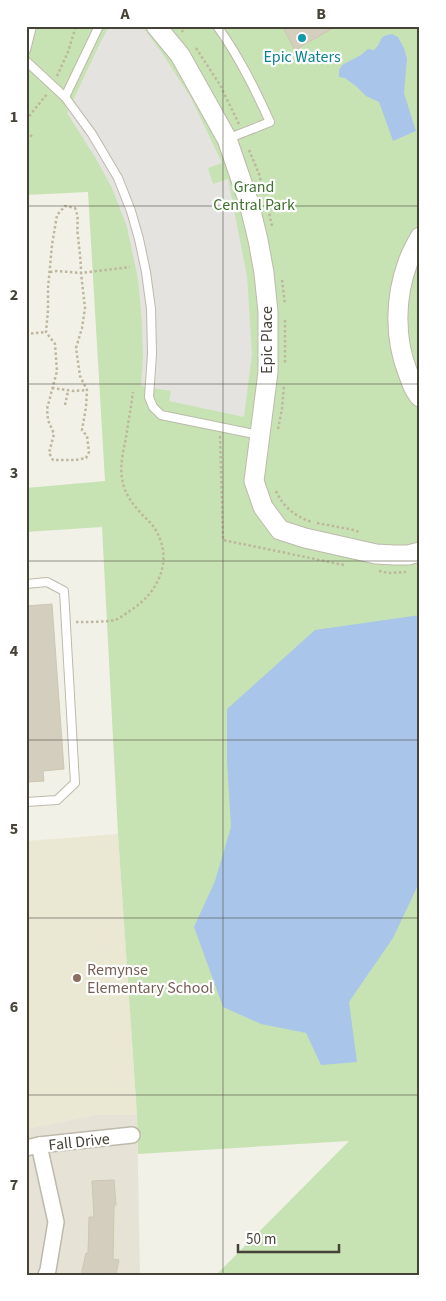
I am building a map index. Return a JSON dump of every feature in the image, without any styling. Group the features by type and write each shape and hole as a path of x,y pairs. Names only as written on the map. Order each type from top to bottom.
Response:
{"street":[{"name":"Epic Place","path":"156,26 180,54 227,139 238,167 258,240 268,312 268,372 254,481 263,508 280,530 305,538 376,554 401,555 420,552"},
{"path":"420,237 408,261 400,290 397,323 402,359 416,393 420,397"},
{"name":"Fall Drive","path":"33,1146 132,1135"},
{"path":"33,1146 56,1222 46,1275"}],"lane":[{"path":"26,50 32,26"},
{"path":"65,97 99,26"},
{"path":"217,26 251,81 270,122 227,139"},
{"path":"26,61 65,97 92,134 118,178 131,211 146,272 151,309 152,354 149,396 153,407 161,415 259,435"},
{"path":"26,584 47,582 64,592 75,783 57,800 26,802"}],"path":[{"path":"26,132 34,138"},
{"path":"65,206 75,208 78,215 77,233 85,308 76,348 80,376 87,390 82,430 87,436 89,452 86,458 76,460 53,460 49,453 54,434 48,420 47,409 58,371 55,344 46,332 50,272 52,245 58,215 65,206"},
{"path":"50,272 81,273 130,267"},
{"path":"26,334 46,332"},
{"path":"52,388 68,391 87,390"},
{"path":"65,405 68,391"},
{"path":"66,623 115,620 140,604 150,595 162,570 164,560 160,539 149,521 133,505 123,485 121,474 133,392"},
{"path":"220,427 223,540"}],"shaded area":[{"path":"110,26 142,26 191,98 222,163 208,168 213,184 228,179 247,276 252,354 244,417 169,401 171,391 141,386 143,358 142,323 138,279 127,227 112,188 67,113"},
{"name":"Remynse Elementary School","path":"118,834 137,1115 95,1115 26,1129 26,841"},
{"path":"95,1115 137,1115 140,1275 26,1275 26,1129"}],"green space":[{"name":"Grand Central Park","path":"26,26 420,26 420,1275 216,1275 349,1141 138,1154 118,834 102,527 26,532 26,488 105,481 88,192 26,195"}],"water":[{"path":"392,34 398,37 407,59 404,93 416,131 393,141 379,102 366,96 345,78 339,77 339,70 342,65 368,49 374,50 384,36"},
{"path":"420,615 420,881 393,938 349,1002 357,1062 321,1065 306,1033 261,1024 223,1007 194,927 215,881 231,827 227,762 227,709 315,630"}],"building":[{"name":"Epic Waters","path":"282,26 337,26 295,50"},
{"path":"52,604 64,769 43,771 44,781 26,782 26,606"},
{"path":"114,1180 116,1205 114,1205 113,1259 119,1260 116,1275 81,1275 86,1253 88,1253 89,1217 94,1217 92,1181"}],"place":[{"name":"Epic Waters","path":"302,38"},
{"name":"Remynse Elementary School","path":"77,978"}]}
